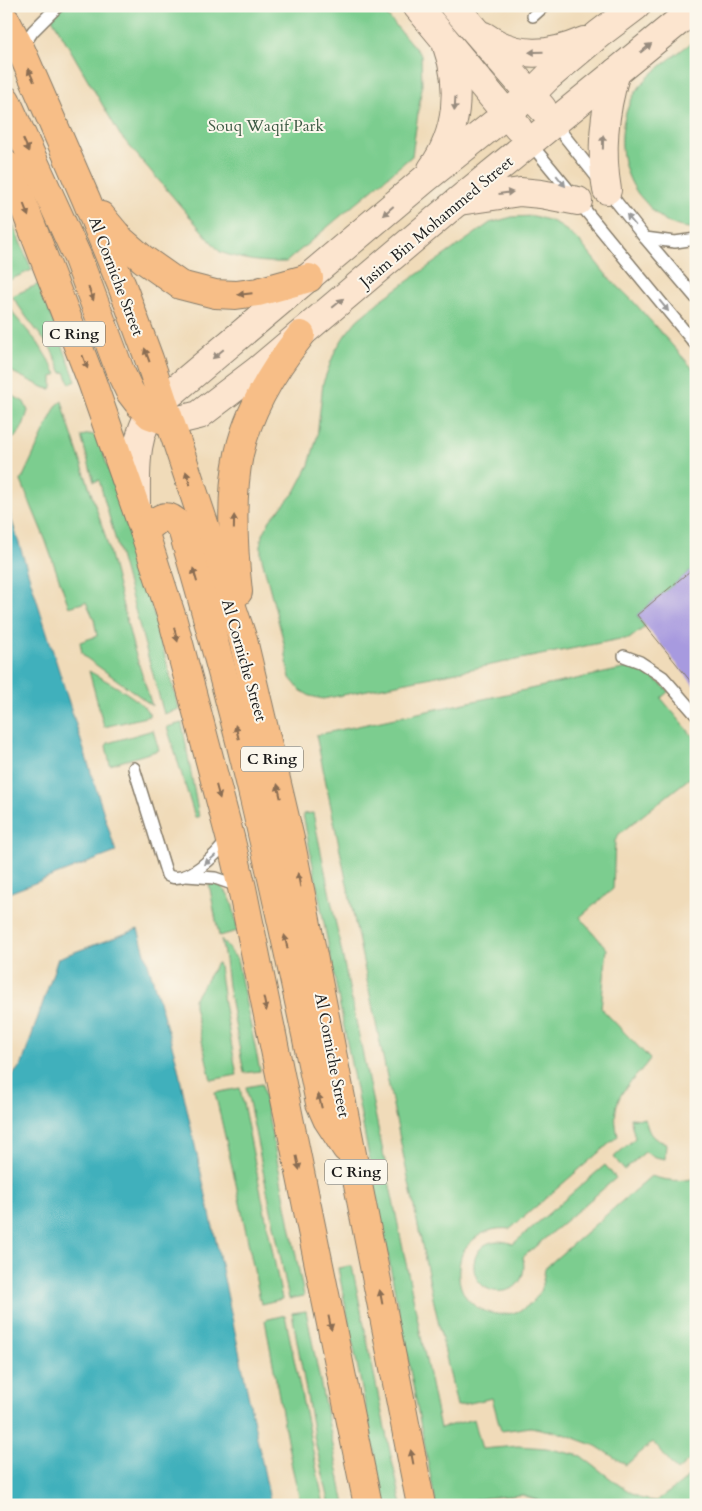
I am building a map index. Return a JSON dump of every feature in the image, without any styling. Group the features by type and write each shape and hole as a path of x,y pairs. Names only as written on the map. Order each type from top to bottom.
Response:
{"highway":[{"name":"Al Corniche Street","path":"6,21 21,50 122,286 161,412 243,640 290,839 422,1505"},
{"path":"6,100 77,256 120,371 133,397 161,412"},
{"name":"C Ring","path":"6,166 18,191 89,374 136,505 173,621 242,888 368,1505"},
{"path":"86,200 121,240 143,259 180,285 215,294 236,295 258,292 309,278"},
{"path":"243,640 233,528 239,454 249,421 263,391 281,360 300,335"},
{"path":"144,530 165,516 172,518 183,532 255,801 320,1103 327,1119 353,1157"}],"street":[{"path":"417,6 530,143"},
{"path":"454,6 554,123"},
{"path":"136,505 139,440 161,412 309,278 632,7"},
{"name":"Jasim Bin Mohammed Street","path":"161,412 189,418 205,411 257,372 458,201 696,7"},
{"path":"473,29 489,40 505,47 536,54 558,50 599,34"},
{"path":"425,179 436,164 444,148 454,118 455,76 445,40"},
{"path":"607,190 603,160 603,131 610,91 616,72"},
{"path":"458,201 520,192 578,201"}],"lane":[{"path":"21,50 33,31 58,6"},
{"path":"533,16 544,6"},
{"path":"554,123 645,238 696,298"},
{"path":"530,143 696,345"},
{"path":"645,238 675,242 696,239"},
{"path":"624,656 640,662 663,677 696,715"},
{"path":"134,768 165,871 171,877 215,878 242,888"},
{"path":"184,876 211,860 230,837"}],"green space":[{"name":"Souq Waqif Park","path":"45,6 379,6 421,55 422,85 412,156 286,262 252,260 220,252 120,135"},
{"path":"696,39 696,228 688,228 674,225 662,218 638,193 625,167 622,130 628,106 646,79"},
{"path":"6,209 32,270 7,281 6,279"},
{"path":"534,216 554,222 580,242 608,277 632,300 696,372 696,566 637,615 645,627 629,639 620,639 323,699 310,696 300,690 290,678 283,639 261,555 261,539 270,520 295,492 309,465 317,437 323,383 335,351 357,320 381,300 490,223 512,217"},
{"path":"39,284 76,381 70,384 65,372 62,373 51,349 12,296"},
{"path":"6,300 15,316 38,343 57,374 52,377 51,389 45,388 6,369"},
{"path":"6,392 24,402 28,411 17,436 6,442"},
{"path":"62,401 105,535 133,646 152,706 82,653 80,642 97,636 94,619 86,602 69,607 45,539 21,481 56,406"},
{"path":"90,434 96,436 100,443 147,589 179,709 164,714 99,480 94,482 81,436"},
{"path":"632,667 644,670 669,691 661,698 696,740 696,773 619,834 615,841 613,889 580,917 607,949 601,1008 650,1059 628,1085 618,1101 616,1122 618,1136 510,1229 488,1231 473,1240 463,1252 459,1268 460,1285 467,1298 477,1307 490,1313 504,1314 518,1311 531,1304 540,1291 545,1268 651,1176 674,1180 696,1178 696,1454 677,1471 653,1442 626,1465 596,1446 564,1434 531,1427 501,1431 492,1398 457,1406 316,735"},
{"path":"89,671 132,697 147,710 150,716 104,727"},
{"path":"182,723 199,817 195,817 167,727"},
{"path":"153,730 159,750 110,765 106,746 108,743"},
{"path":"313,813 440,1428 474,1419 482,1449 518,1446 546,1448 581,1456 619,1485 642,1499 656,1501 696,1470 696,1505 553,1505 522,1495 485,1498 453,1505 436,1505 303,814"},
{"path":"209,884 217,885 228,894 238,931 219,936"},
{"path":"221,939 237,959 260,1071 244,1073"},
{"path":"217,963 237,1075 211,1080 194,999"},
{"path":"262,1084 304,1296 289,1299 246,1087"},
{"path":"240,1088 282,1299 261,1304 215,1093"},
{"path":"630,1118 645,1119 651,1135 657,1140 666,1143 665,1159 645,1152 624,1170 614,1157 635,1138"},
{"path":"605,1165 616,1178 523,1257 523,1274 517,1285 508,1290 499,1291 483,1286 477,1278 474,1268 475,1258 480,1250 488,1243 499,1241 513,1244"},
{"path":"352,1266 402,1505 385,1505 338,1268"},
{"path":"306,1311 345,1505 330,1505 315,1441 292,1313"},
{"path":"285,1315 324,1505 301,1505 292,1467 265,1320"}],"water":[{"path":"6,502 116,852 6,894"},
{"path":"138,929 176,1059 271,1505 6,1505 6,1083 22,1064 58,958"}],"building":[{"path":"696,566 696,688 637,615"}]}
